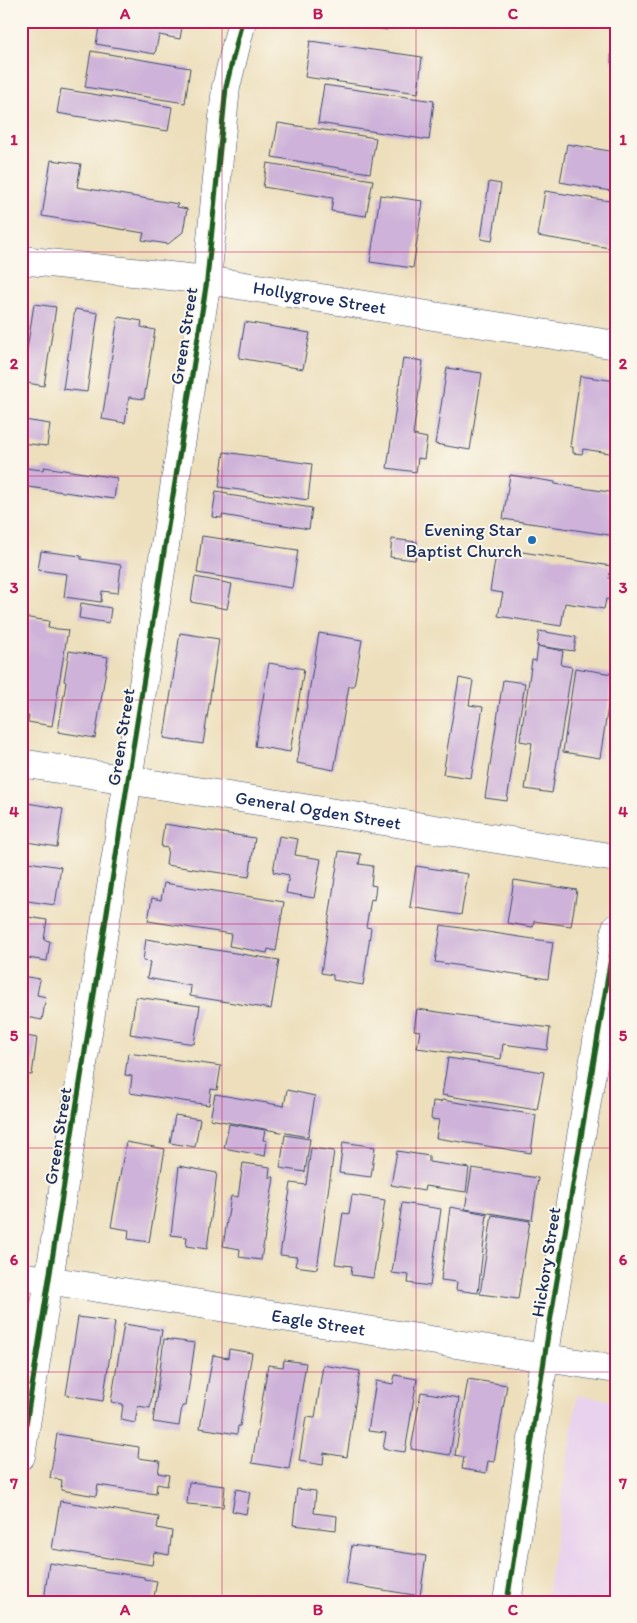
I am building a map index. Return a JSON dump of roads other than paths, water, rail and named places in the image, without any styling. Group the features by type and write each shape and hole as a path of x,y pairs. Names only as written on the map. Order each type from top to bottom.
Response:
{"street":[{"name":"Green Street","path":"21,1456 207,280 226,87 242,21"},
{"name":"Hollygrove Street","path":"21,260 207,280 616,345"},
{"name":"General Ogden Street","path":"21,763 616,858"},
{"name":"Hickory Street","path":"508,1602 544,1358 616,928"},
{"name":"Eagle Street","path":"21,1276 616,1369"}],"place":[{"name":"Evening Star Baptist Church","path":"532,540"}]}
